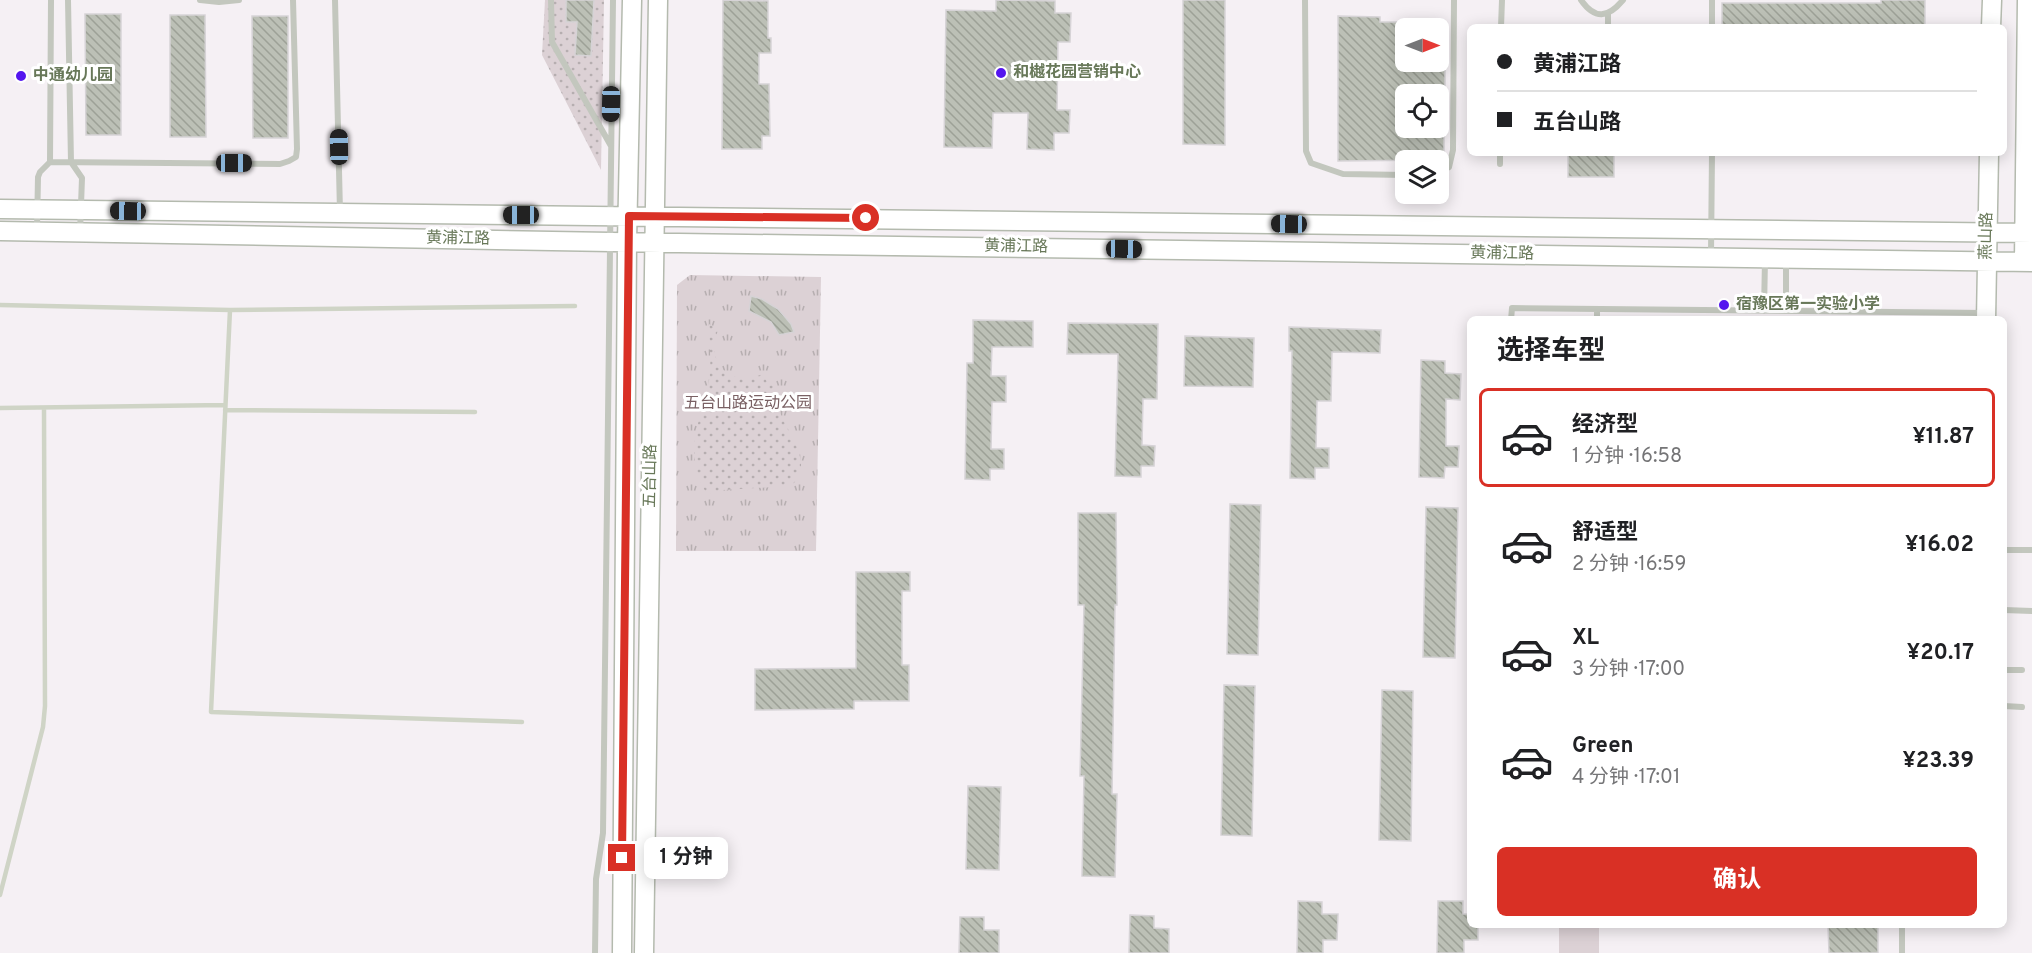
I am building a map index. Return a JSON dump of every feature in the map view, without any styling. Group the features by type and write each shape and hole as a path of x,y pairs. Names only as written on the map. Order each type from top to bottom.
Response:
{"street":[{"name":"五台山路","path":"622,953 619,242 632,0"},
{"name":"五台山路","path":"644,953 658,0"},
{"path":"1991,24 1992,0"},
{"path":"2027,0 2028,262"},
{"name":"燕山路","path":"1986,316 1989,156"},
{"name":"黄浦江路","path":"0,209 2028,233"},
{"name":"黄浦江路","path":"0,231 2028,262"}],"lane":[{"path":"38,232 38,177 50,162 51,0"},
{"path":"68,0 71,162 82,178 80,232"},
{"path":"200,0 219,2 239,0"},
{"path":"50,162 280,164 296,157 293,0"},
{"path":"335,0 340,213"},
{"path":"551,0 552,42 611,146"},
{"path":"613,0 611,146 620,216"},
{"path":"1305,0 1306,151 1311,163 1343,174 1395,174"},
{"path":"1449,167 1453,150 1454,0"},
{"path":"1501,24 1502,0"},
{"path":"1581,0 1588,10 1598,14 1608,14 1616,9 1623,0"},
{"path":"1712,0 1712,24"},
{"path":"1608,14 1608,24"},
{"path":"1500,156 1500,164"},
{"path":"1711,258 1712,156"},
{"path":"596,953 596,879 603,833 619,242"},
{"path":"1764,311 1765,258"},
{"path":"1786,259 1786,311"},
{"path":"1511,316 1512,308 1786,311 1869,316 1986,316"},
{"path":"1597,309 1597,316"},
{"path":"2007,550 2032,550"},
{"path":"2007,610 2032,611"},
{"path":"2007,670 2022,670"},
{"path":"2007,706 2022,707"},
{"path":"1902,928 1902,953"}],"green space":[{"path":"545,0 604,0 601,170 542,55"},
{"name":"五台山路运动公园","path":"690,275 821,277 816,551 676,551 677,285"},
{"path":"709,324 718,330 715,353 723,370 740,378 751,378 763,374 769,386 775,383 778,407 800,457 801,467 798,477 791,486 723,490 707,494 699,479 694,451 695,437 710,374"},
{"path":"1559,928 1599,928 1599,953 1559,953"}],"building":[{"path":"566,0 594,0 591,56 575,55 577,22 566,22"},
{"path":"723,0 768,1 768,38 771,38 771,53 759,53 759,84 769,84 770,136 762,136 762,149 722,149"},
{"path":"996,0 1055,1 1055,13 1071,13 1070,42 1058,42 1057,110 1070,110 1069,133 1054,133 1054,150 1027,149 1028,113 993,113 992,148 944,147 946,10 996,11"},
{"path":"1183,0 1225,0 1225,145 1183,144"},
{"path":"1881,0 1925,0 1925,24 1722,24 1722,3 1881,3"},
{"path":"85,14 121,14 121,135 86,135"},
{"path":"170,15 205,15 206,137 170,137"},
{"path":"252,16 288,16 288,138 253,138"},
{"path":"1338,16 1380,17 1380,22 1395,22 1395,72 1445,72 1445,84 1395,84 1395,138 1444,138 1444,150 1395,150 1395,160 1338,161"},
{"path":"1568,156 1614,156 1614,177 1568,177"},
{"path":"751,296 762,299 778,309 791,324 794,332 779,335 771,322 749,311"},
{"path":"973,320 1033,321 1033,347 992,347 991,376 1006,376 1006,402 992,402 991,449 1004,449 1004,469 990,469 990,480 965,479 967,363 973,363"},
{"path":"1068,323 1158,324 1157,399 1143,399 1142,445 1155,446 1154,466 1141,466 1141,477 1115,476 1118,354 1067,354"},
{"path":"1289,327 1381,330 1380,353 1332,352 1331,401 1317,401 1316,448 1329,448 1329,468 1315,468 1315,479 1290,478 1292,351 1289,351"},
{"path":"1185,336 1254,338 1253,387 1184,386"},
{"path":"1421,360 1445,361 1445,373 1461,374 1460,400 1446,399 1446,446 1459,446 1458,467 1445,467 1444,478 1419,477"},
{"path":"1230,504 1261,505 1258,655 1227,654"},
{"path":"1426,507 1458,508 1455,658 1423,657"},
{"path":"1078,513 1116,513 1117,605 1115,605 1112,794 1117,794 1115,877 1082,876 1084,776 1080,776 1084,605 1078,605"},
{"path":"856,572 910,572 910,591 902,591 902,665 909,665 909,701 854,701 854,709 755,710 755,669 856,668"},
{"path":"1224,685 1255,686 1252,836 1221,835"},
{"path":"1382,690 1413,691 1411,841 1379,840"},
{"path":"968,786 1001,787 999,870 966,869"},
{"path":"1298,901 1322,902 1322,914 1338,914 1337,940 1323,940 1323,953 1297,953"},
{"path":"1438,901 1463,901 1463,914 1467,914 1467,928 1478,928 1478,940 1464,940 1464,953 1437,953"},
{"path":"1130,915 1154,916 1154,928 1169,929 1169,953 1129,953"},
{"path":"960,917 984,917 984,930 999,930 999,953 959,953"},
{"path":"1828,928 1878,928 1878,953 1829,953"}],"waterway":[{"path":"0,305 230,310 575,306"},
{"path":"230,310 211,712 522,722"},
{"path":"0,408 225,405"},
{"path":"0,895 43,727 45,706 44,408"},
{"path":"225,410 475,412"}],"place":[{"name":"和樾花园营销中心","path":"1001,73"},
{"name":"中通幼儿园","path":"21,76"},
{"name":"宿豫区第一实验小学","path":"1724,305"}],"route":[{"path":"622,858 629,216 866,218"}]}
